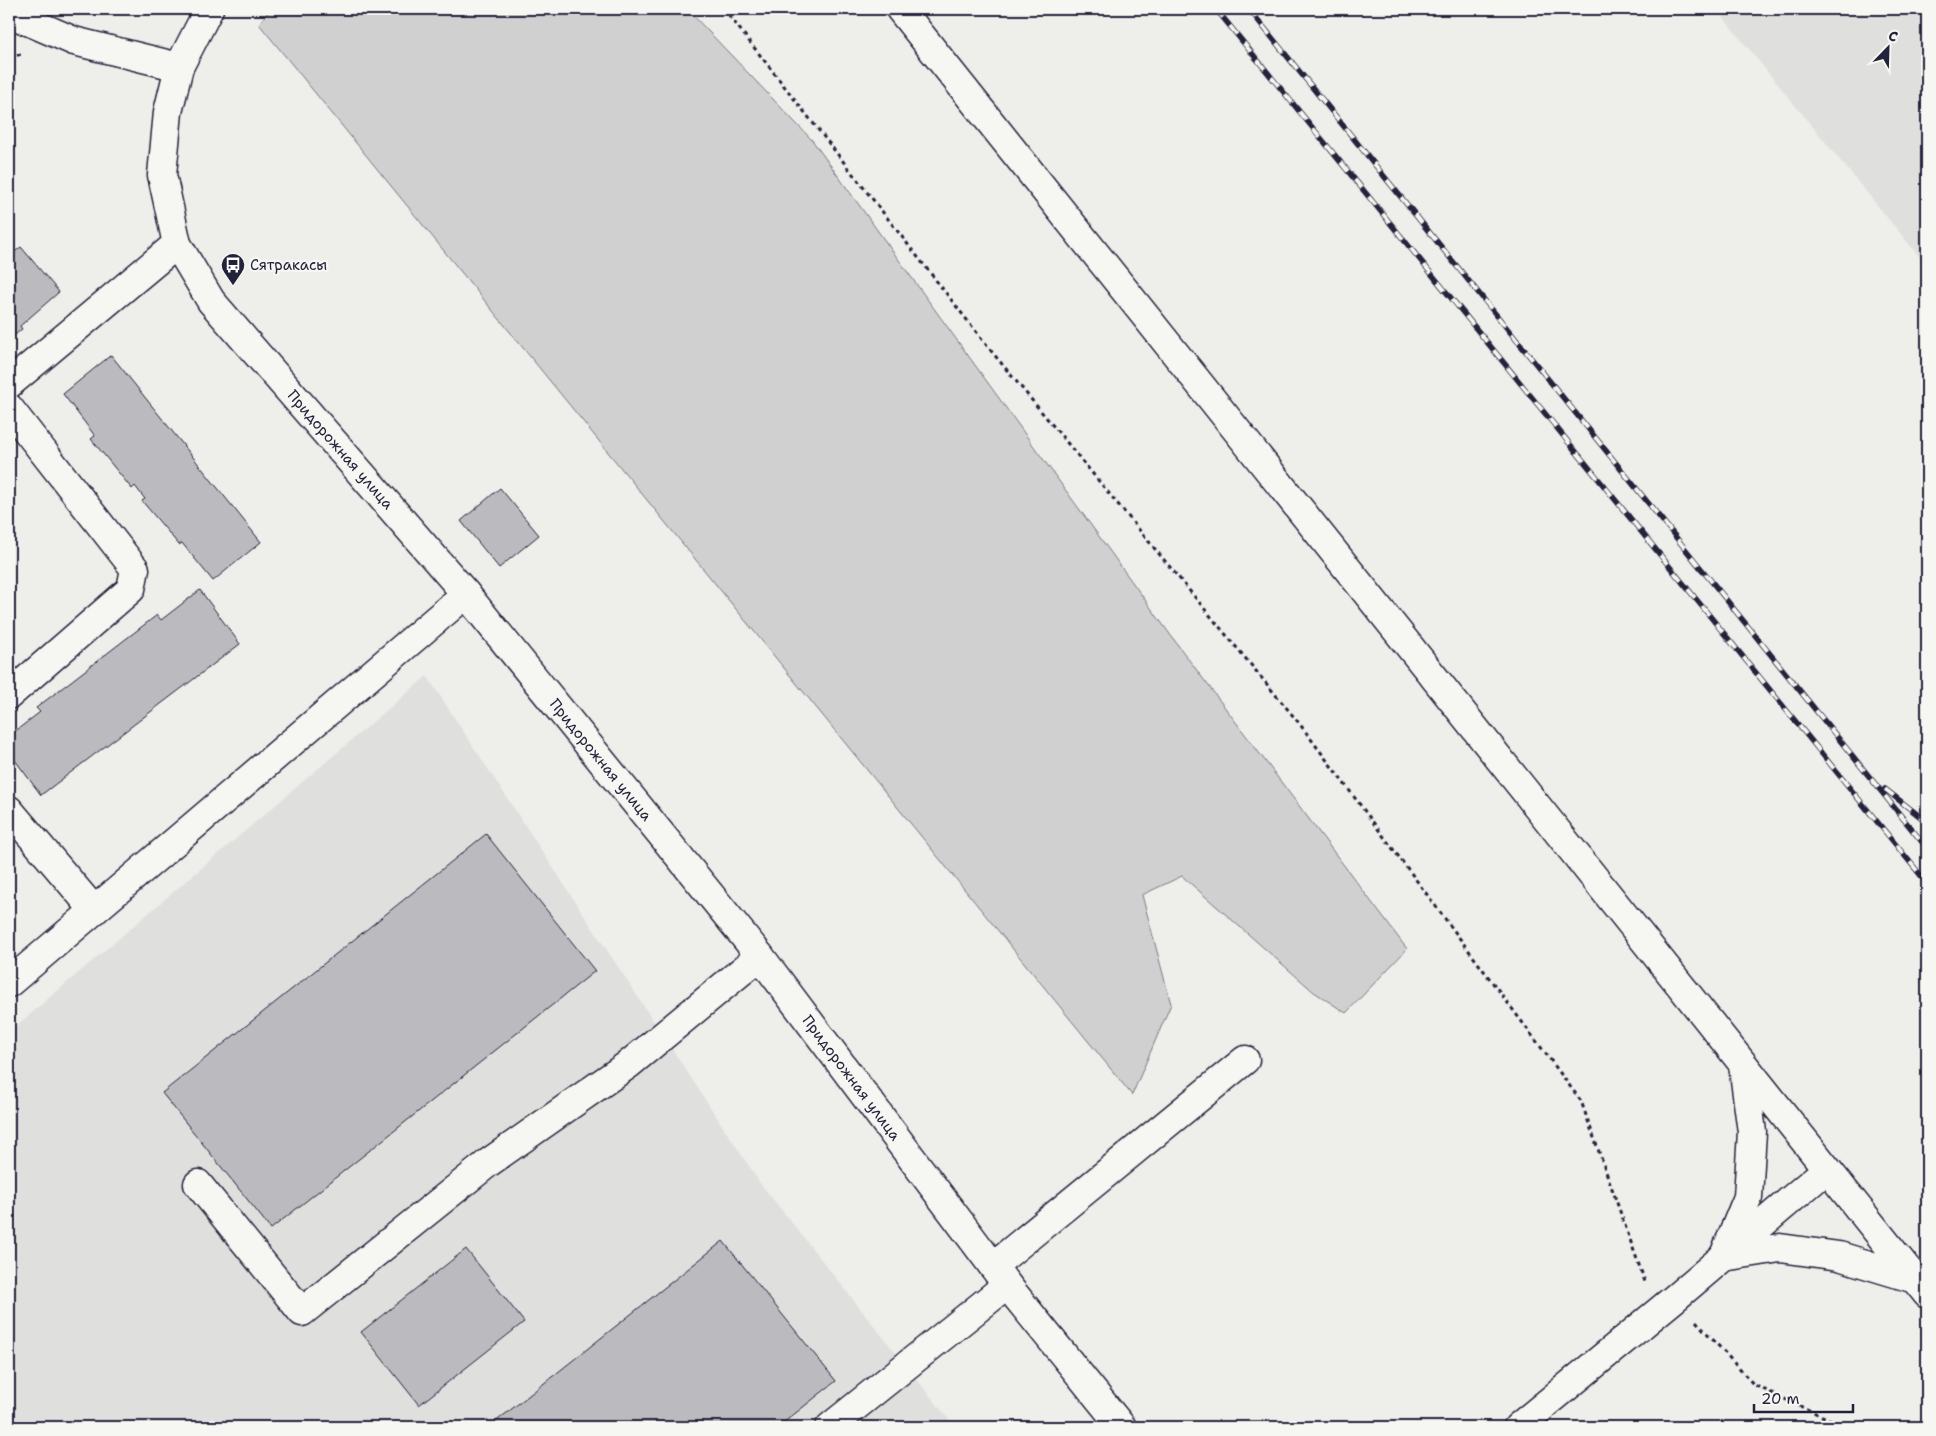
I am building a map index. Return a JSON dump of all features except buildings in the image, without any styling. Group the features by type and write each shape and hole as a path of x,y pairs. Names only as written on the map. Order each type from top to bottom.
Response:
{"main road":[{"name":"Придорожная улица","path":"208,9 179,67 168,112 162,175 177,244 211,301 466,594 760,956 1000,1275 1122,1427"},
{"path":"900,9 1921,1286"},
{"path":"9,13 74,41 179,67"},
{"path":"9,384 177,244"},
{"path":"9,408 135,569 131,589 9,695"},
{"path":"9,982 466,594"},
{"path":"9,810 94,910"},
{"path":"198,1184 302,1312 488,1163 629,1064 760,956"},
{"path":"830,1427 1245,1060"},
{"path":"1723,1257 1748,1197 1752,1132 1743,1065"},
{"path":"1518,1427 1827,1169"},
{"path":"1723,1257 1780,1248 1839,1256 1921,1286"}],"path":[{"path":"724,9 992,352 1300,723 1581,1101 1622,1218 1666,1305 1754,1385 1846,1427"}],"shaded area":[{"path":"270,9 687,9 812,140 1177,644 1407,949 1346,1013 1314,992 1182,876 1142,895 1171,1004 1132,1095 259,24"},
{"path":"1716,9 1927,9 1927,266"},
{"path":"427,676 760,1183 955,1427 9,1427 9,1032"}],"railway":[{"path":"1216,9 1927,883"},
{"path":"1249,9 1927,848"},
{"path":"1885,789 1927,822"}],"place":[{"name":"Сятракасы","path":"233,286"}]}
